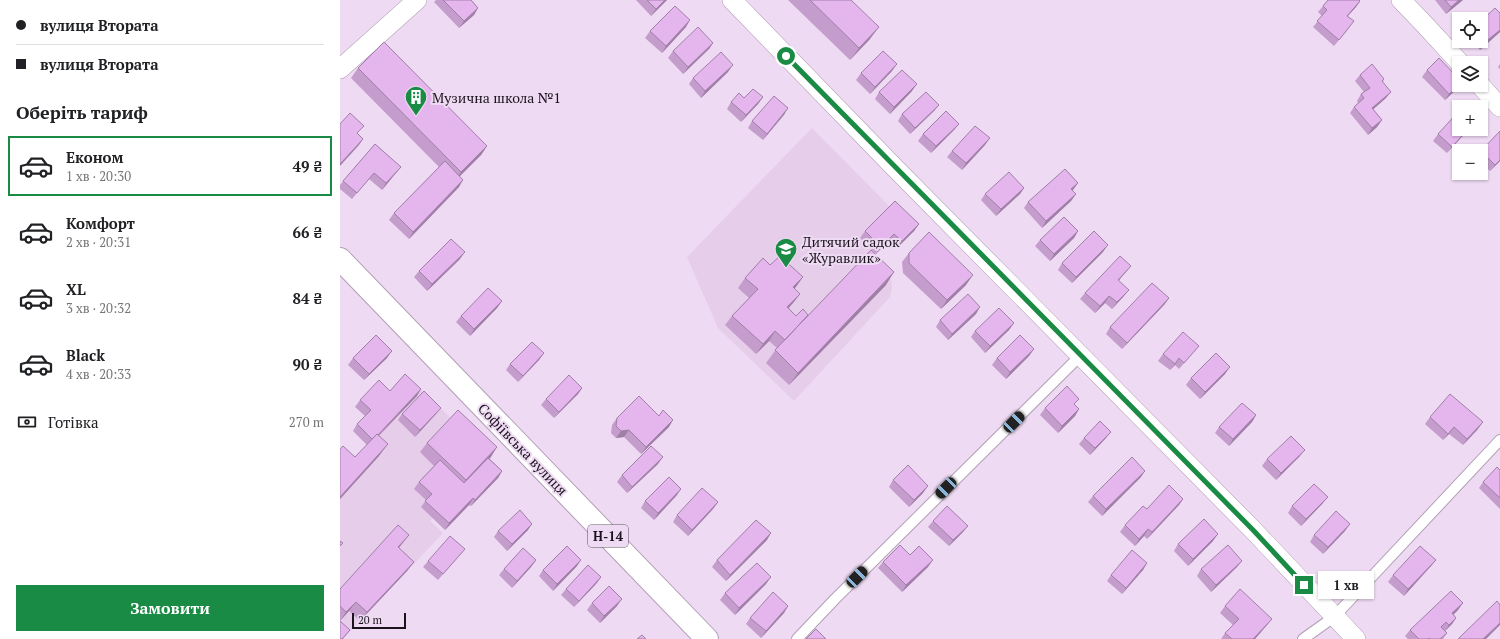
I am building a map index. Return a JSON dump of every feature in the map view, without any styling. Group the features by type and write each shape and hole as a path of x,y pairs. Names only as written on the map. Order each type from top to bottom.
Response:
{"main road":[{"name":"Софіївська вулиця","path":"340,259 707,639"}],"street":[{"path":"340,69 417,0"},
{"path":"732,0 1254,531 1356,639"},
{"path":"1401,0 1454,56"},
{"path":"1486,92 1500,107"}],"lane":[{"path":"797,639 835,599 1081,355"},
{"path":"1303,639 1334,617 1500,440"}],"shaded area":[{"name":"Дитячий садок «Журавлик»","path":"812,128 891,208 875,252 868,259 891,279 892,287 890,297 794,401 718,328 687,257"},
{"path":"421,390 452,419 460,489 430,521 443,533 343,639 340,639 340,464 346,470"}],"building":[{"path":"443,0 471,0 478,8 464,21"},
{"path":"647,0 665,0 656,9"},
{"path":"810,0 851,0 879,27 859,48"},
{"path":"1328,0 1360,1 1347,16 1354,21 1339,40 1317,21 1327,10 1323,6"},
{"path":"1445,0 1459,0 1451,7"},
{"path":"675,6 690,20 666,46 650,31"},
{"path":"1495,8 1500,13 1500,30 1488,40 1488,14"},
{"path":"698,27 713,43 688,67 673,51"},
{"name":"Музична школа №1","path":"384,42 487,146 461,172 358,68"},
{"path":"883,51 897,64 875,87 861,73"},
{"path":"721,52 733,65 705,91 693,78"},
{"path":"1439,58 1452,72 1452,91 1449,94 1427,70"},
{"path":"1372,64 1384,79 1382,81 1391,92 1372,108 1382,120 1372,128 1354,107 1364,98 1361,94 1370,88 1360,75"},
{"path":"902,70 917,84 894,107 879,92"},
{"path":"753,89 763,97 746,115 731,102 739,93 744,98"},
{"path":"926,92 939,105 915,128 902,114"},
{"path":"774,96 788,108 767,134 752,121"},
{"path":"946,111 959,124 936,146 923,134"},
{"path":"350,113 364,126 357,133 363,139 340,164 340,124"},
{"path":"1452,119 1452,136 1462,136 1455,144 1452,144 1452,147 1438,134"},
{"path":"975,126 990,138 966,163 952,151"},
{"path":"1500,131 1500,160 1495,165 1488,158 1488,144"},
{"path":"375,144 401,167 386,183 374,173 357,193 343,181"},
{"path":"445,161 463,180 413,232 394,213"},
{"path":"1065,169 1078,183 1071,189 1076,194 1046,221 1028,202"},
{"path":"1009,172 1024,188 1001,209 985,194"},
{"path":"895,201 919,224 902,241 894,234 881,247 865,231"},
{"path":"1064,217 1078,231 1054,254 1040,240"},
{"path":"1094,231 1108,245 1076,277 1062,263"},
{"path":"929,232 973,275 947,300 909,263 909,253"},
{"path":"451,239 465,252 432,284 419,271"},
{"path":"871,250 894,272 798,373 775,350"},
{"path":"780,256 803,277 793,287 800,294 787,307 796,316 803,309 808,315 785,340 775,331 763,344 732,316 758,289 745,278 763,258 770,265"},
{"path":"1120,256 1131,266 1118,280 1129,290 1117,302 1109,296 1100,306 1085,293"},
{"path":"1152,283 1169,298 1127,343 1110,327"},
{"path":"488,288 502,301 474,329 461,316"},
{"path":"968,294 980,307 952,334 940,320"},
{"path":"999,308 1014,323 990,346 975,331"},
{"path":"1183,332 1199,346 1184,363 1179,358 1175,364 1163,354"},
{"path":"376,335 392,351 369,374 353,358"},
{"path":"1020,335 1034,349 1010,372 997,358"},
{"path":"532,342 544,353 523,376 510,364"},
{"path":"1216,353 1230,367 1205,392 1191,378"},
{"path":"405,374 421,389 378,435 377,434 372,439 357,424 371,410 360,400 379,380 390,391"},
{"path":"569,375 582,388 559,412 546,399"},
{"path":"1067,386 1079,399 1074,404 1079,409 1062,426 1045,408"},
{"path":"424,391 441,408 420,430 402,414"},
{"path":"1450,394 1483,422 1467,439 1454,427 1448,434 1430,417"},
{"path":"639,396 659,416 663,410 673,420 646,447 629,430 621,431 616,426 617,418"},
{"path":"1242,403 1256,415 1233,439 1219,427"},
{"path":"458,410 497,447 466,480 427,443"},
{"path":"1100,421 1111,432 1095,448 1084,438"},
{"path":"377,434 388,444 340,497 340,449 343,446 355,457"},
{"path":"1291,436 1305,450 1281,473 1267,459"},
{"path":"651,446 663,457 632,487 622,475"},
{"path":"1132,457 1145,471 1106,509 1093,496"},
{"path":"488,458 502,471 475,500 473,498 449,523 425,501 432,494 419,482 440,460 464,483"},
{"path":"908,465 928,486 914,500 893,480"},
{"path":"1497,467 1500,470 1500,498 1483,482"},
{"path":"669,477 681,489 658,513 645,501"},
{"path":"1314,484 1328,497 1306,519 1292,506"},
{"path":"1169,485 1183,499 1152,532 1148,529 1139,539 1125,525 1143,506 1147,509"},
{"path":"702,488 718,502 692,530 677,515"},
{"path":"947,506 968,526 953,540 933,521"},
{"path":"520,510 532,524 512,544 498,531"},
{"path":"1336,511 1350,524 1328,547 1314,535"},
{"path":"1204,519 1218,534 1193,559 1178,544"},
{"path":"756,520 771,533 730,575 717,560"},
{"path":"398,525 409,535 398,547 414,562 367,612 356,602 346,612 340,606 340,589"},
{"path":"450,536 465,549 443,574 428,561"},
{"path":"900,545 910,555 919,546 933,560 906,585 883,562"},
{"path":"1228,545 1242,561 1216,585 1201,569"},
{"path":"567,546 581,560 557,584 543,570"},
{"path":"1420,546 1436,560 1408,589 1393,575"},
{"path":"523,548 536,560 517,581 504,569"},
{"path":"1132,550 1147,563 1126,588 1111,575"},
{"path":"757,563 771,577 739,608 725,593"},
{"path":"588,565 601,577 579,601 566,589"},
{"path":"609,586 622,599 604,616 592,603"},
{"path":"1240,589 1272,619 1253,639 1232,639 1225,633 1239,619 1225,606"},
{"path":"1451,591 1463,603 1452,613 1456,618 1449,625 1446,622 1441,627 1447,633 1440,639 1419,639 1410,630"},
{"path":"773,592 788,606 766,631 750,618"},
{"path":"1497,601 1500,605 1500,623 1483,639 1458,639"},
{"path":"340,621 350,630 342,639 340,639"},
{"path":"816,629 826,639 806,639"},
{"path":"642,635 646,639 637,639"}],"place":[{"name":"Музична школа №1","path":"416,116"},
{"name":"Дитячий садок «Журавлик»","path":"786,268"}],"route":[{"path":"786,56 1254,531 1304,585"}]}
